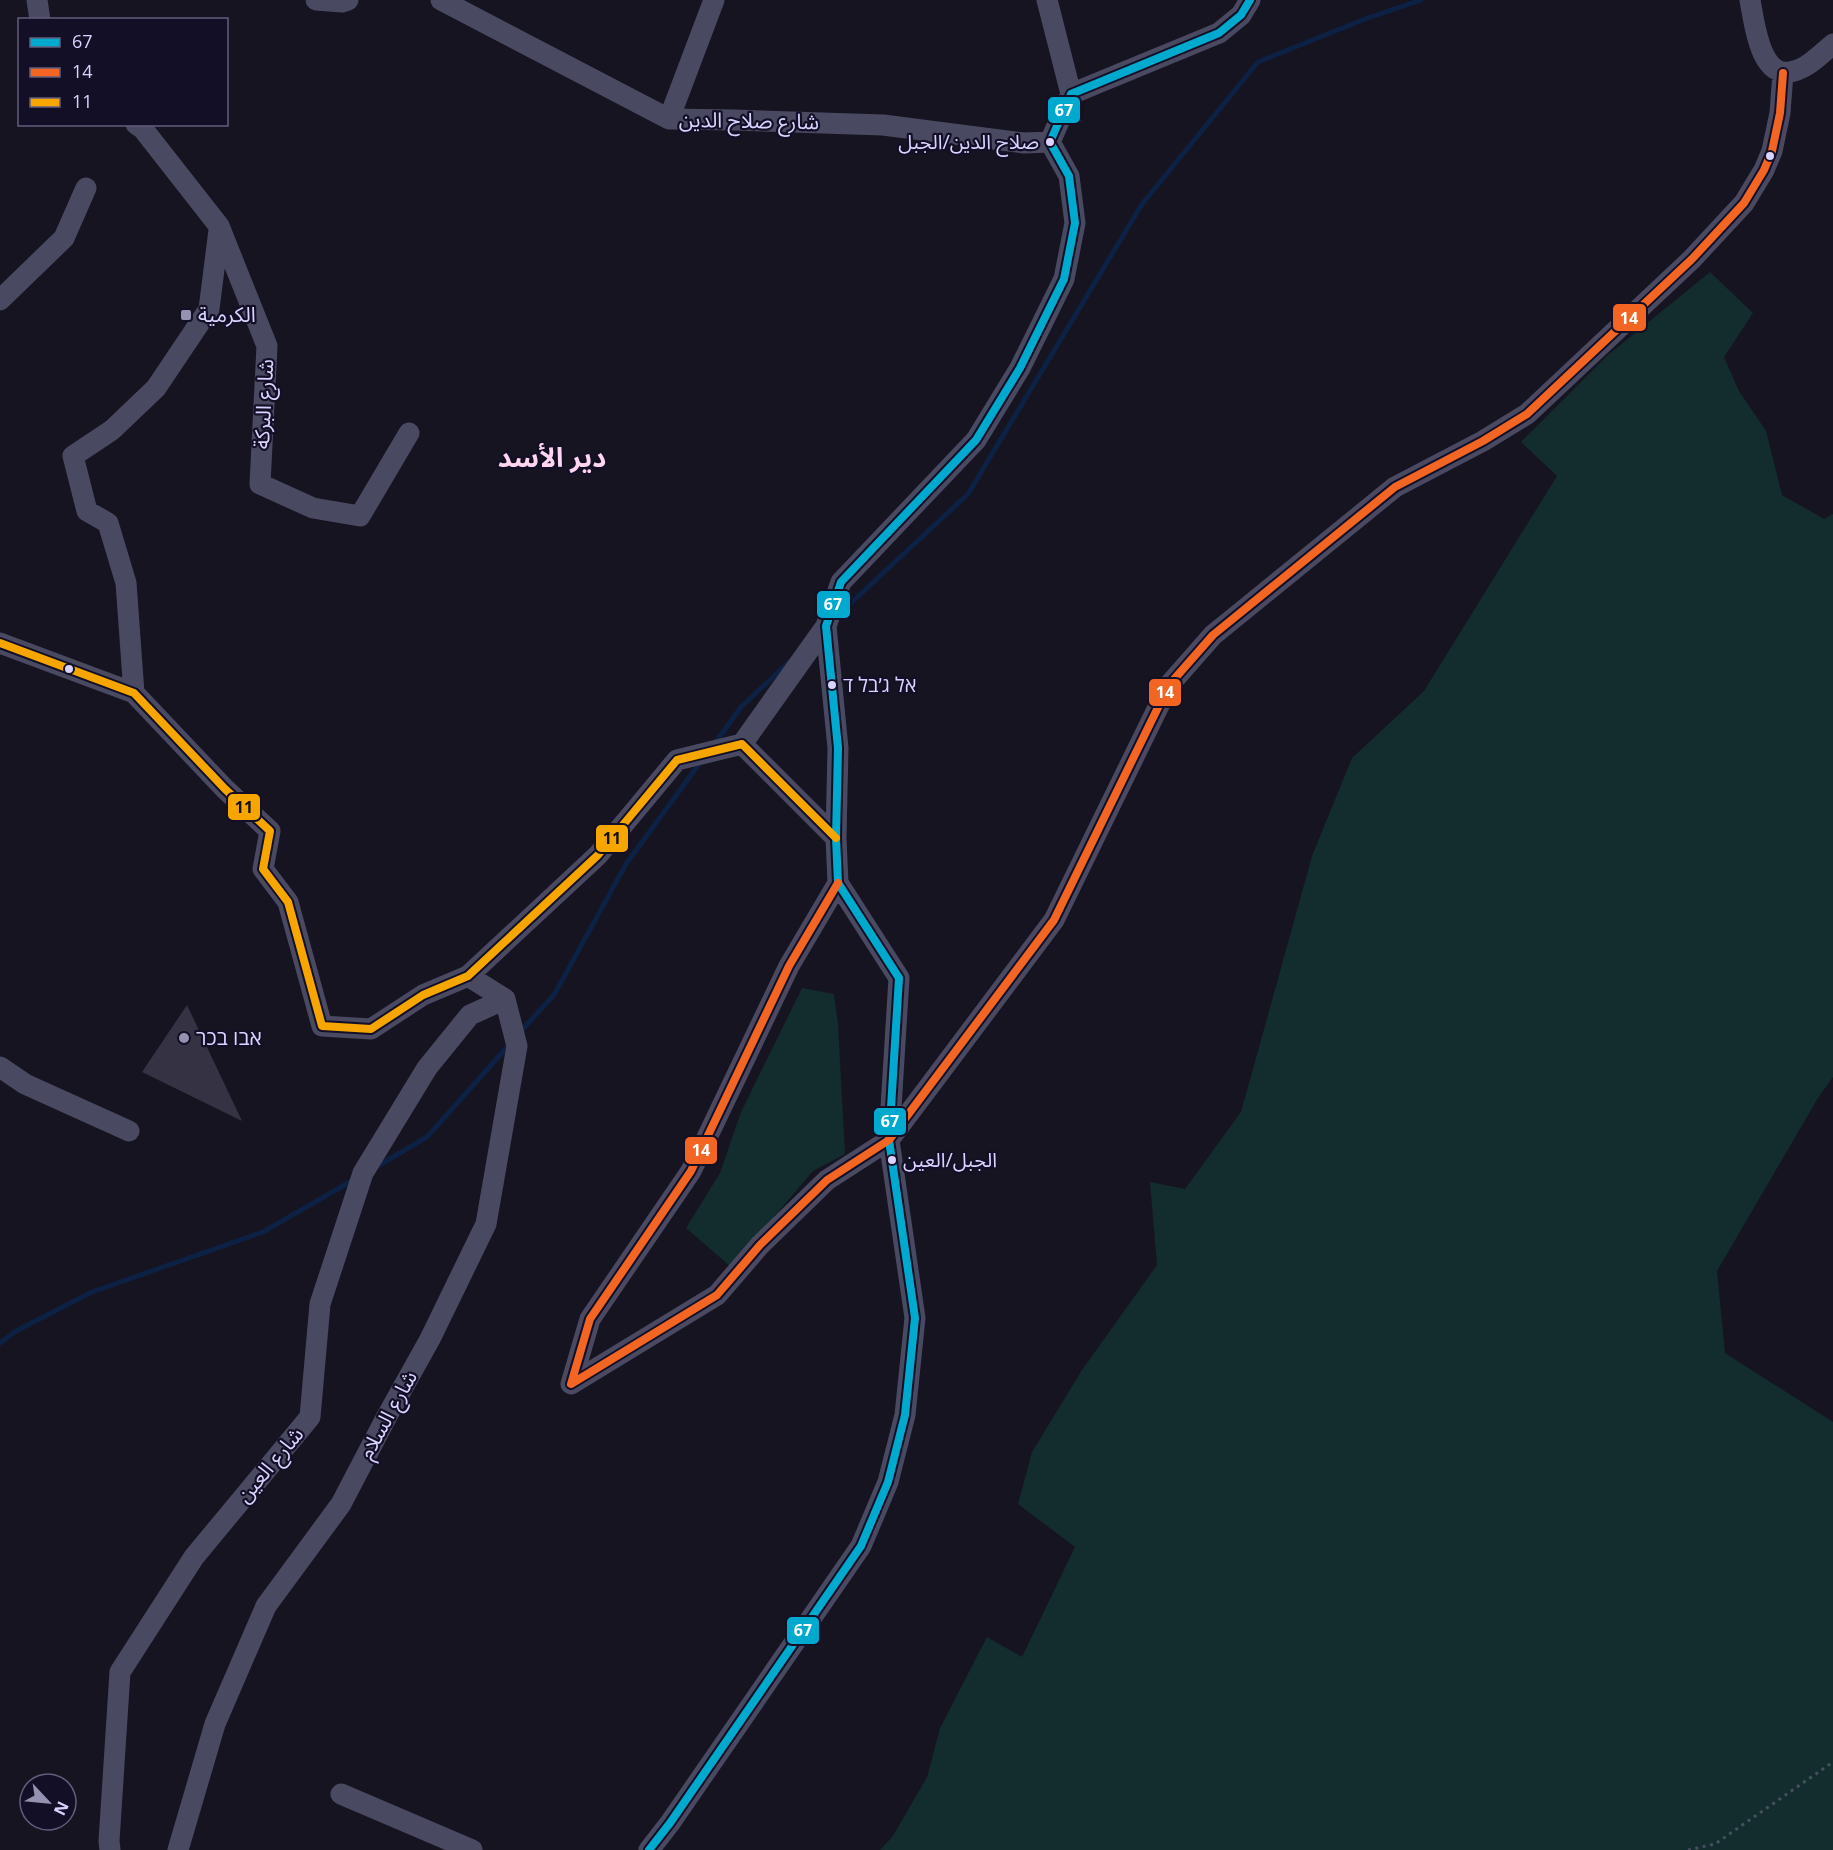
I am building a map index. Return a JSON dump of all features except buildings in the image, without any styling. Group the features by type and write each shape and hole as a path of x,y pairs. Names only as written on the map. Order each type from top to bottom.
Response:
{"street":[{"path":"37,0 40,18"},
{"path":"316,0 342,2 348,0"},
{"name":"شارع صلاح الدين","path":"441,0 669,120 883,125 1024,142 1050,142"},
{"path":"669,120 714,0"},
{"path":"0,643 134,693 225,789 270,831 263,869 288,903 322,1026 371,1029 423,995 468,976 597,855 676,760 742,744 826,626 841,582 976,441 1020,368 1064,279 1075,223 1069,176 1050,142 1071,94 1047,0"},
{"path":"1071,94 1219,33 1241,15 1250,0"},
{"path":"1750,0 1758,39 1765,57 1772,66 1783,73 1809,64 1833,44"},
{"path":"838,883 789,966 691,1171 590,1320 571,1384 717,1295 759,1245 827,1180 889,1140 1054,920 1169,685 1213,635 1395,487 1483,441 1527,414 1692,259 1744,203 1764,170 1772,150 1780,113 1783,73"},
{"name":"شارع البركة","path":"139,126 219,226 267,346 260,484 313,508 360,516 409,433"},
{"path":"0,300 64,238 86,188"},
{"path":"134,693 126,583 108,523 87,511 73,456 112,430 156,388 209,309 219,226"},
{"path":"649,1850 684,1804 861,1546 888,1482 905,1415 915,1318 889,1140 899,978 838,883 836,838 838,748 826,626"},
{"path":"742,744 836,838"},
{"path":"468,976 505,999"},
{"name":"شارع العين","path":"110,1850 120,1672 194,1557 309,1417 321,1304 363,1173 427,1068 470,1015 505,999"},
{"name":"شارع السلام","path":"178,1850 215,1724 266,1606 341,1504 430,1339 486,1224 517,1046 505,999"},
{"path":"0,1068 25,1084 129,1131"},
{"path":"341,1794 472,1850"}],"path":[{"path":"1688,1850 1715,1844 1833,1762"}],"green space":[{"path":"1710,272 1753,313 1724,357 1739,391 1766,431 1782,495 1824,519 1833,514 1833,1077 1818,1098 1717,1271 1725,1353 1833,1422 1833,1850 880,1850 893,1836 927,1777 940,1728 987,1637 1022,1657 1075,1547 1018,1504 1032,1452 1082,1370 1157,1265 1150,1182 1185,1189 1241,1112 1312,856 1352,758 1424,691 1557,476 1521,442 1608,355"},
{"path":"802,988 834,994 838,1024 845,1154 813,1171 731,1267 686,1228 720,1173 741,1112"}],"waterway":[{"path":"837,616 968,494 1142,204 1258,62 1365,19 1421,0"},
{"path":"715,743 741,707 789,662"},
{"path":"519,1033 554,995 626,864 702,760"},
{"path":"376,1167 427,1137 509,1045"},
{"path":"0,1343 16,1331 92,1292 263,1232 355,1179"}],"transit line":[{"name":"67","path":"649,1850 861,1546 888,1482 905,1415 915,1318 889,1140 899,978 838,883 836,838 838,748 826,626 841,582 976,440 1020,368 1064,279 1075,223 1069,176 1050,142 1071,94 1219,33 1241,15 1250,0"},
{"name":"14","path":"838,883 789,966 691,1171 590,1319 571,1384 717,1295 760,1245 827,1180 889,1140 1054,920 1169,685 1213,635 1395,487 1483,441 1527,414 1692,259 1744,203 1764,170 1772,151 1780,113 1783,73"},
{"name":"11","path":"0,643 134,693 225,789 270,831 263,869 288,902 322,1026 371,1029 423,995 468,976 598,855 677,760 742,744 836,838"}],"place":[{"name":"صلاح الدين/الجبل","path":"1050,142"},
{"name":"الكرمية","path":"186,315"},
{"name":"אל ג׳בל ד","path":"832,685"},
{"name":"אבו בכר","path":"184,1038"},
{"name":"الجبل/العين","path":"892,1160"}],"district":[{"name":"دير الأسد","path":"552,458"}]}
